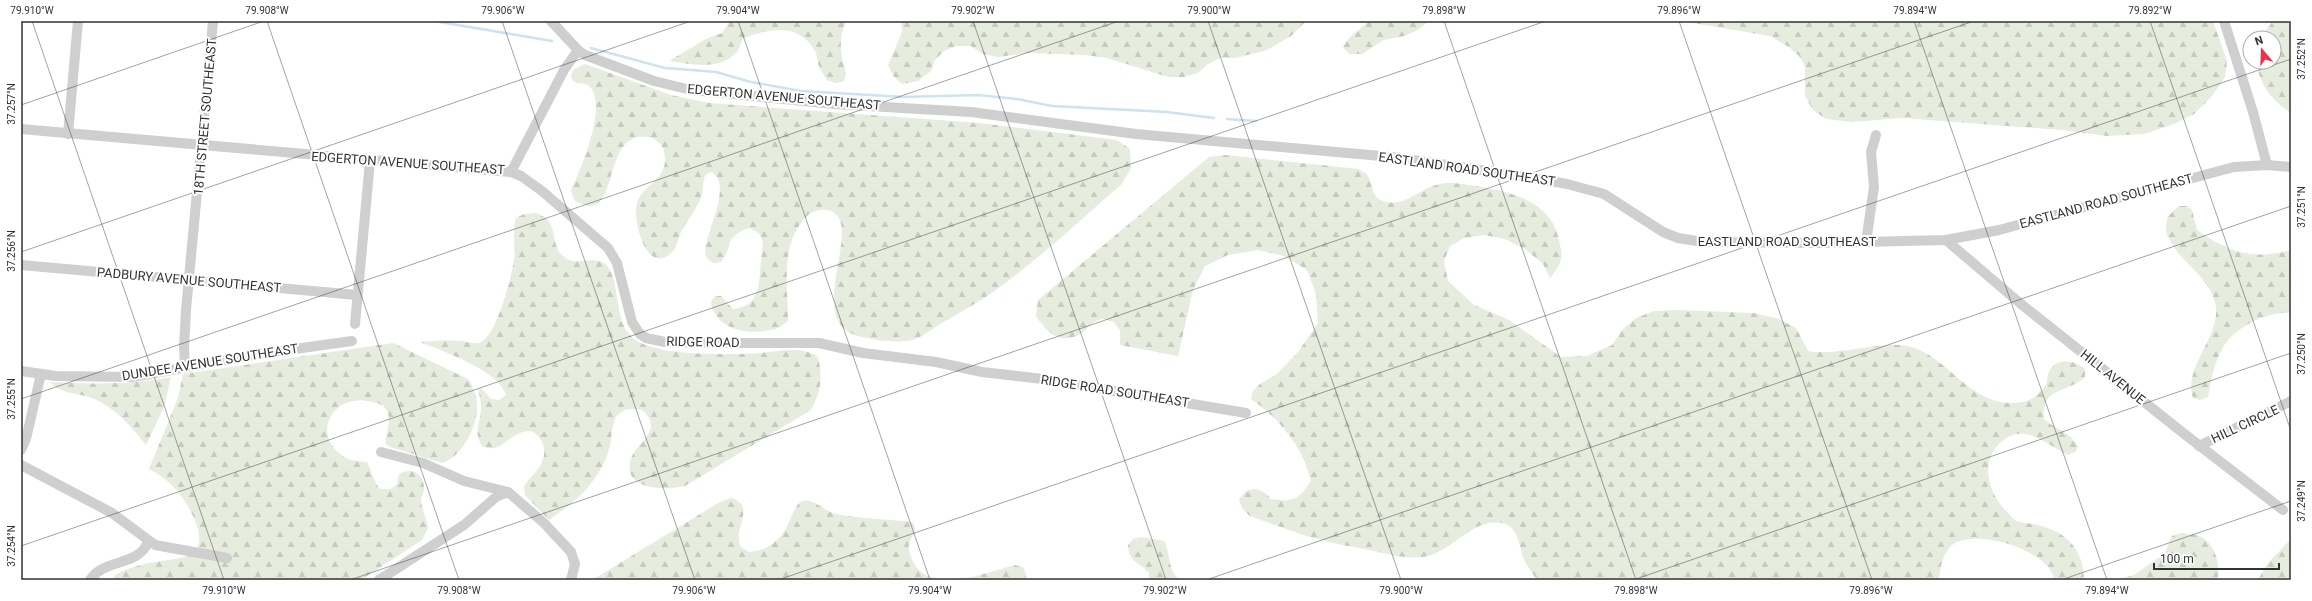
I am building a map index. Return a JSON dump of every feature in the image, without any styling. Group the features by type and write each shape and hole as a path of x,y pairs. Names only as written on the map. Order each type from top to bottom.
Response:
{"street":[{"path":"68,134 78,21"},
{"name":"18TH STREET SOUTHEAST","path":"186,366 184,347 213,21"},
{"path":"550,21 578,50"},
{"path":"2224,21 2253,112 2267,165"},
{"name":"EDGERTON AVENUE SOUTHEAST","path":"21,129 370,161 511,172 564,70 578,50 585,55 654,81 691,90 834,104 971,112 1100,129"},
{"name":"EASTLAND ROAD SOUTHEAST","path":"1100,129 1392,157 1567,184 1604,194 1649,225 1668,234 1689,240 1753,243 1946,240 2000,230 2234,167 2267,165 2291,167"},
{"path":"1866,242 1874,187 1871,152 1876,135"},
{"path":"355,324 370,161"},
{"name":"RIDGE ROAD","path":"511,172 522,176 608,248 617,263 632,322 640,334 646,338 665,342 819,343 863,353 936,362 982,372"},
{"name":"HILL AVENUE","path":"1946,240 2021,304 2199,446 2283,510"},
{"name":"PADBURY AVENUE SOUTHEAST","path":"21,265 357,295"},
{"name":"DUNDEE AVENUE SOUTHEAST","path":"21,370 41,374 133,377 186,366 308,346 352,341"},
{"name":"RIDGE ROAD SOUTHEAST","path":"982,372 1043,379 1246,413"},
{"path":"21,450 26,439 41,374"},
{"name":"HILL CIRCLE","path":"2199,446 2291,402"},
{"path":"381,452 423,463 464,481 508,492 544,523 571,552 576,564 571,580"},
{"path":"21,465 112,513 148,542 155,545 227,558"},
{"path":"379,580 464,525 496,497 508,492"},
{"path":"90,580 103,568 136,557 142,553 148,542"}],"green space":[{"path":"730,21 847,21 841,40 841,54 846,73 844,81 836,83 827,80 819,66 816,53 808,42 801,35 783,30 763,32 742,39 736,53 729,59 721,62 695,65 669,61 706,39 722,33"},
{"path":"901,21 1306,21 1291,36 1267,50 1236,58 1220,58 1208,64 1198,73 1183,77 1168,77 1107,58 1085,55 1028,53 998,57 983,54 971,46 956,46 944,51 935,60 931,71 918,81 902,84 894,77 888,65 902,32"},
{"path":"1369,21 1429,21 1418,30 1404,36 1384,40 1362,54 1349,54 1343,47 1349,38"},
{"path":"1681,21 2213,21 2227,61 2225,77 2212,96 2194,114 2174,124 2144,134 2107,136 2062,130 1902,118 1852,122 1826,119 1813,110 1805,96 1805,66 1799,56 1789,47 1770,36"},
{"path":"2273,21 2291,21 2291,113 2272,97 2260,78 2258,70 2282,70 2282,30 2266,30"},
{"path":"585,64 671,95 709,103 979,123 1117,140 1130,149 1131,168 1122,184 1010,280 988,296 926,333 912,340 906,341 881,340 863,337 850,333 839,322 834,307 834,290 842,235 840,221 833,212 830,211 820,210 813,212 808,215 799,226 789,251 787,265 788,321 775,329 756,332 746,331 727,325 719,319 714,312 711,302 715,296 721,296 733,309 742,307 754,298 759,284 763,242 759,233 749,228 735,235 721,262 713,263 707,258 706,249 708,238 716,213 720,188 718,178 711,172 706,174 700,199 680,234 676,247 664,258 656,258 649,253 644,245 637,222 636,212 637,203 643,192 657,179 664,168 664,150 655,139 639,137 627,142 619,153 605,194 598,203 588,206 574,200 571,190 581,168 595,122 595,96 590,87 586,84 573,81 571,76 573,70"},
{"path":"1225,155 1359,169 1370,179 1376,197 1391,203 1411,198 1429,187 1450,183 1488,188 1526,199 1546,214 1553,224 1558,236 1561,249 1561,258 1558,267 1550,278 1543,264 1525,249 1505,239 1484,235 1464,238 1450,246 1444,261 1448,281 1474,305 1509,320 1561,357 1587,356 1612,345 1622,330 1636,318 1654,311 1678,310 1754,313 1779,319 1796,328 1808,351 1835,352 1891,345 1904,345 1915,348 1939,362 1982,395 1994,401 2008,403 2020,403 2035,397 2046,384 2050,370 2058,363 2072,362 2077,364 2085,369 2085,377 2071,386 2051,395 2044,408 2044,419 2067,434 2075,442 2078,447 2075,452 2067,455 2035,437 2022,433 2015,434 2002,441 1995,449 1990,457 1988,467 1991,486 2000,504 2006,511 2018,521 2051,529 2072,544 2081,559 2084,578 2087,580 2054,580 2050,569 2040,559 2026,551 2010,544 1992,540 1976,539 1962,540 1951,546 1941,566 1939,580 1537,580 1525,562 1518,538 1512,528 1502,523 1491,523 1481,526 1433,554 1423,557 1402,557 1328,542 1294,532 1250,516 1242,508 1239,500 1246,491 1255,489 1263,492 1271,499 1290,500 1299,496 1311,481 1302,457 1289,435 1271,415 1251,399 1253,391 1260,384 1277,374 1298,352 1318,323 1316,294 1307,270 1284,256 1258,250 1228,255 1205,266 1193,290 1178,356 1120,345 1120,331 1114,322 1105,319 1096,321 1082,333 1074,337 1061,338 1055,336 1045,328 1036,316 1038,300 1209,157"},
{"path":"2179,206 2187,206 2192,210 2197,230 2231,249 2252,254 2277,253 2291,250 2291,313 2272,314 2252,322 2234,334 2227,341 2219,355 2213,372 2208,397 2200,400 2193,398 2191,387 2193,375 2212,330 2216,307 2208,286 2178,253 2166,232 2168,216"},
{"path":"536,213 544,217 549,222 557,246 565,258 575,261 599,261 608,267 615,285 624,326 629,334 637,341 648,346 679,352 732,354 797,350 811,353 818,357 821,378 819,391 811,410 685,486 668,488 649,486 634,479 630,472 630,462 633,455 650,431 651,424 649,417 642,410 632,409 622,411 615,420 610,446 601,469 587,489 549,520 525,495 524,487 542,463 544,457 543,444 537,435 526,431 514,436 498,447 483,447 478,436 481,407 478,388 482,389 491,399 499,400 506,395 501,386 493,377 469,362 420,342 450,340 478,343 485,340 497,320 510,280 514,261 514,228 516,218 524,214"},
{"path":"393,343 468,379 472,385 475,392 477,408 476,416 471,432 462,448 456,455 442,463 390,447 386,444 389,419 386,409 377,403 372,402 358,400 346,403 337,409 330,418 327,428 329,438 335,449 346,458 367,462 380,489 391,489 397,484 399,474 404,472 412,471 422,478 424,490 421,501 428,528 422,540 361,580 113,580 115,575 130,568 177,559 192,553 197,548 199,541 198,531 194,518 186,503 176,489 164,478 149,469 178,398 183,374"},
{"path":"171,377 164,407 146,445 129,424 116,412 101,402 87,396 64,391 54,386 50,382 110,383 156,380"},
{"path":"732,498 738,501 743,508 743,518 739,540 740,546 749,552 764,549 774,543 782,535 798,504 803,501 811,501 836,514 912,522 915,531 909,544 909,552 913,561 918,569 924,574 942,580 592,580 720,502"},
{"path":"2181,533 2193,534 2205,539 2213,549 2217,561 2218,580 2116,580 2134,575 2165,553 2172,536"},
{"path":"1141,537 1164,541 1173,572 1180,580 1149,580 1149,573 1133,559 1129,551 1128,545 1133,539"},
{"path":"2291,539 2291,580 2258,580 2267,564"},
{"path":"1015,565 1024,568 1027,580 944,580 973,577"}],"waterway":[{"path":"434,21 552,41"},
{"path":"591,48 665,68 716,72 751,82 801,91 904,97 978,95 1017,99 1052,106 1167,112 1214,118"},
{"path":"1227,119 1256,121"}]}
